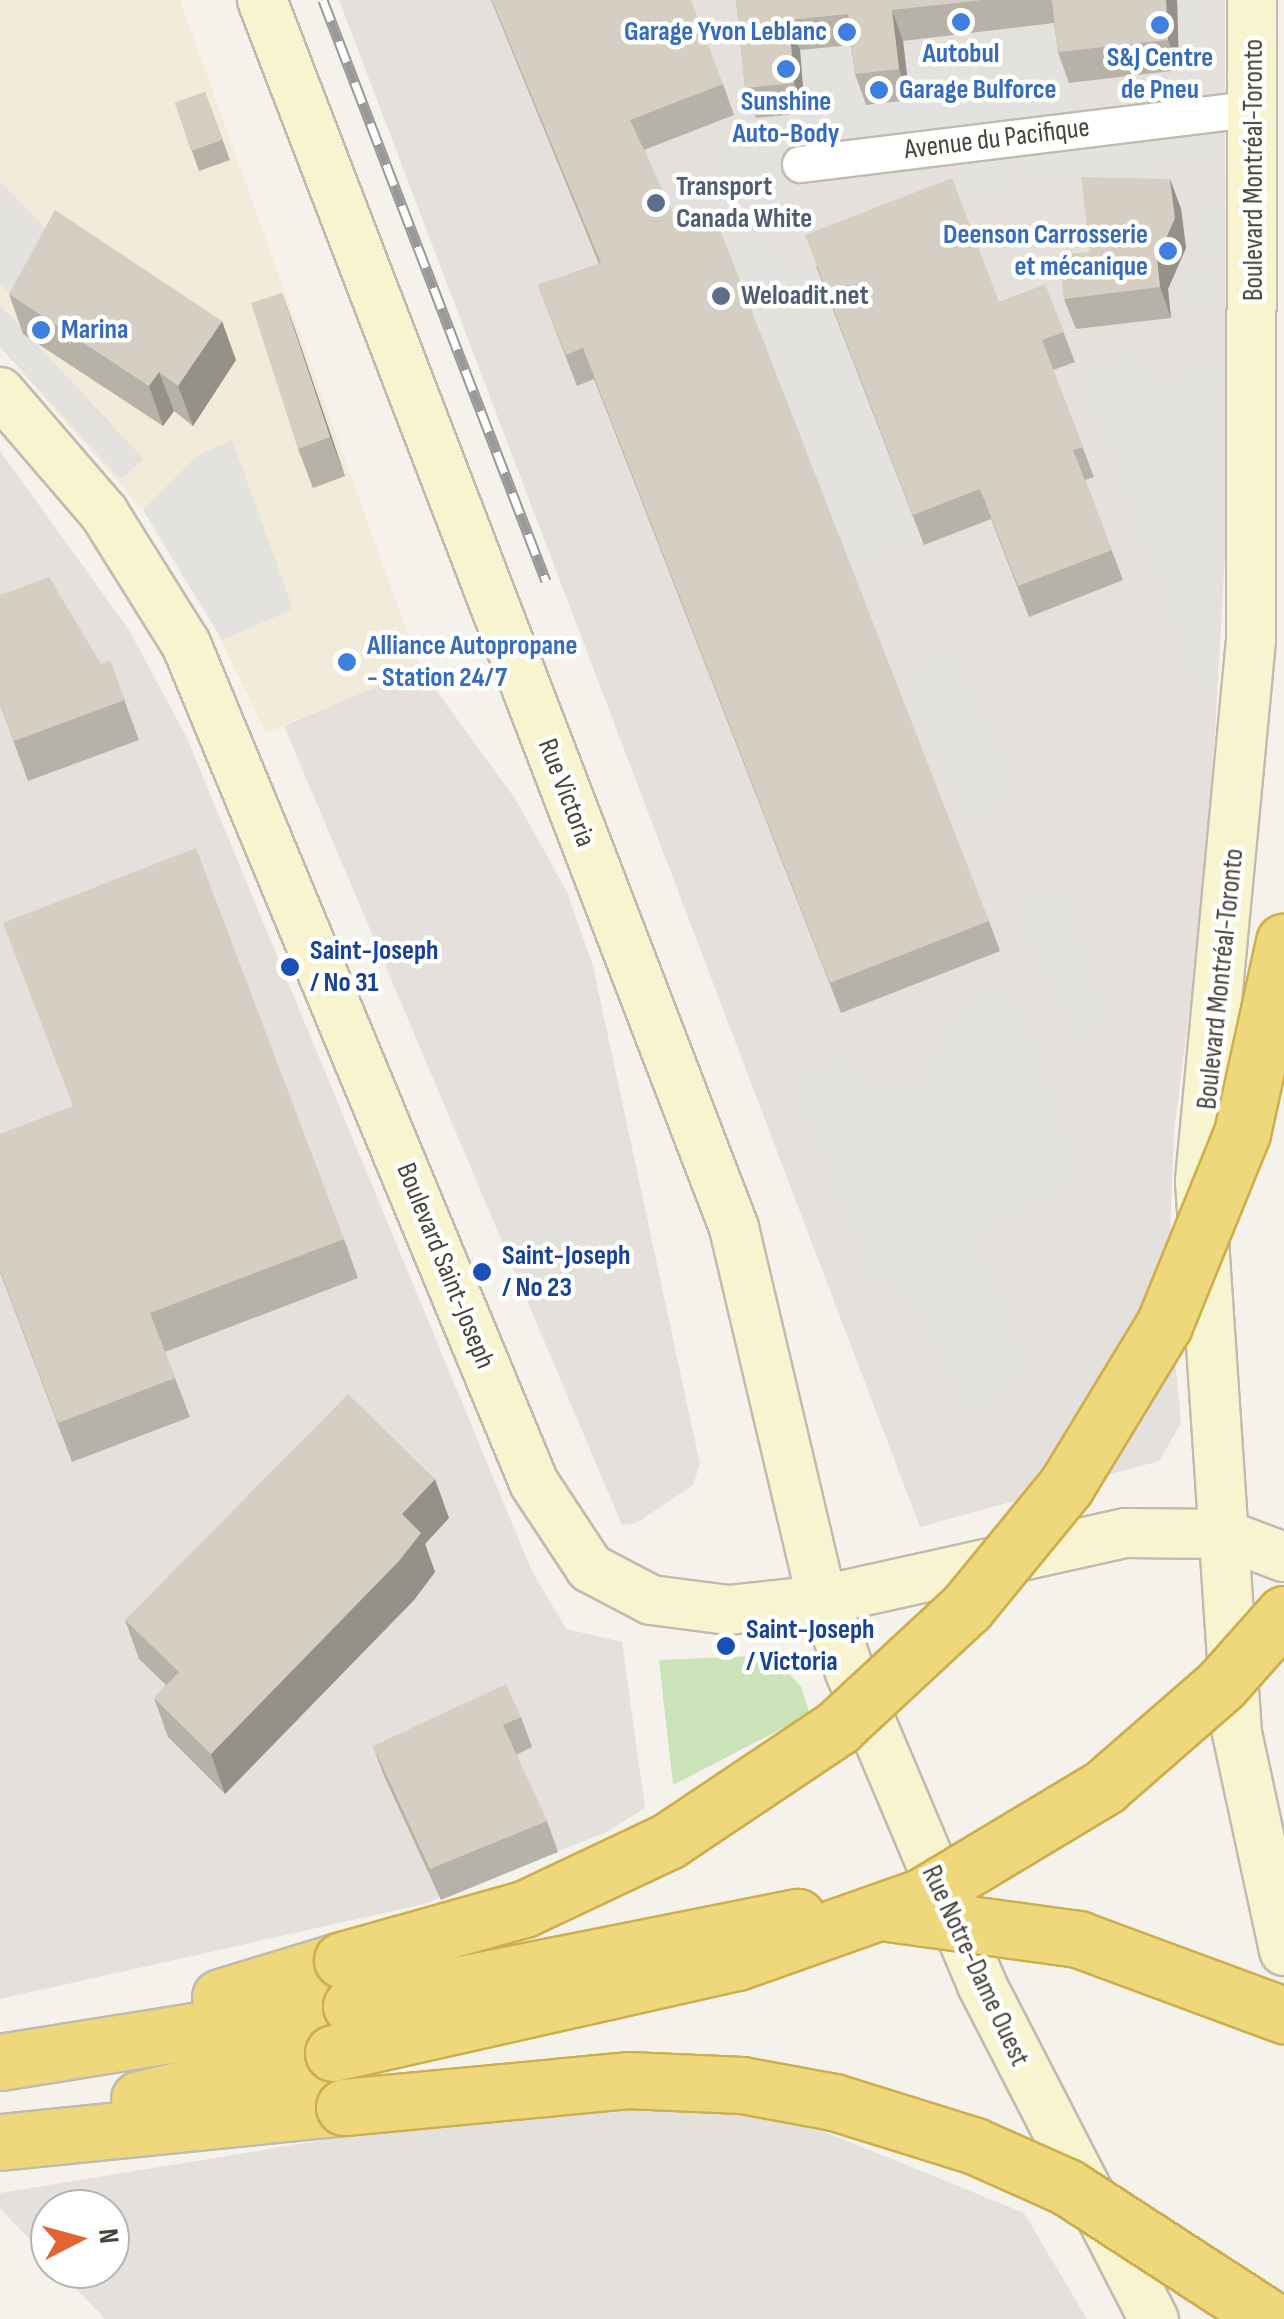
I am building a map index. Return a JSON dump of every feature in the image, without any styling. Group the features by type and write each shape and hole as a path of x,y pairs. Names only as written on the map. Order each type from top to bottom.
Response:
{"highway":[{"path":"10,2059 552,1897 710,1817 873,1697 1038,1522 1164,1325 1242,1132 1284,942"},
{"path":"0,2132 678,1978 876,1917 1012,1850 1104,1787 1221,1684 1284,1614"},
{"path":"10,2059 351,2006 712,1928 854,1913 1078,1938 1284,2014"},
{"path":"0,2142 514,2084 742,2085 882,2114 1020,2164 1161,2240 1270,2319"}],"main road":[{"name":"Rue Victoria","path":"262,0 734,1228 823,1600"},
{"name":"Boulevard Montréal-Toronto","path":"1252,0 1248,712 1200,1182 1240,1750 1284,1951"},
{"name":"Boulevard Saint-Joseph","path":"0,392 104,514 186,644 562,1536 605,1579 650,1600 728,1610 823,1600 1094,1538 1222,1534"},
{"path":"1222,1534 1284,1557"},
{"name":"Rue Notre-Dame Ouest","path":"823,1600 975,1969 1154,2319"}],"street":[{"name":"Avenue du Pacifique","path":"800,164 1253,108"}],"shaded area":[{"path":"0,0 180,0 420,668 266,733 205,607 143,510 0,347"},
{"path":"339,0 1225,0 1226,539 1207,870 1174,1133 1168,1287 1181,1423 1159,1461 920,1527"},
{"path":"794,0 859,44 866,104 910,99 904,50 1063,30 1073,111 841,144 797,178 771,218 784,279 816,266 804,236 947,180 955,166 1005,159 1006,188 960,196 921,537 851,567 711,206 720,152 770,117 805,113"},
{"path":"1176,0 1202,0 1206,70 1184,71"},
{"path":"1217,122 1218,163 1030,183 1023,135"},
{"path":"0,182 55,238 16,299 0,284"},
{"path":"1225,200 1225,256 1208,256 1214,304 1182,311 1179,290 1197,254 1192,201"},
{"path":"0,305 144,459 120,479 0,347"},
{"path":"1144,349 1149,385 1219,361 1213,685 1198,697 1076,365"},
{"path":"232,440 293,609 222,640 143,510 197,456"},
{"path":"0,451 129,630 186,736 531,1569 566,1629 622,1642 645,1808 607,1832 424,1904 0,1999"},
{"path":"951,648 1019,795 961,821 899,670"},
{"path":"420,668 516,800 567,892 593,966 700,1464 693,1485 637,1523 622,1525 284,726"},
{"path":"1058,880 1112,1026 1077,1040 1010,906"},
{"path":"1009,978 1084,1180 977,1235 1016,1338 1039,1359 971,1419 907,1293 872,1287 791,1082 833,1057 881,1082 921,1081 959,1000"},
{"path":"693,2105 820,2130 1024,2213 1087,2319 105,2319 77,2289 130,2289 130,2189 30,2189 30,2240 0,2208 0,2193 496,2112"}],"green space":[{"path":"773,1655 801,1687 810,1714 673,1785 659,1660"}],"building":[{"path":"492,0 691,0 723,84 630,120 682,232 716,219 989,921 830,983 583,348 566,355 538,285 601,263"},
{"path":"736,0 983,0 892,10 899,69 855,74 848,14 789,20 794,83 745,88"},
{"path":"1052,0 1166,0 1168,40 1058,52"},
{"path":"205,92 222,140 191,151 175,103"},
{"path":"1081,177 1170,179 1175,218 1157,259 1160,287 1064,299 1059,255 1090,252"},
{"path":"952,178 999,302 1045,285 1064,332 1042,340 1083,447 1073,450 1112,550 1018,586 980,489 913,515 805,235"},
{"path":"55,210 222,321 178,386 159,372 149,386 9,294"},
{"path":"282,293 330,437 298,449 251,303"},
{"path":"49,577 101,664 110,661 125,700 14,741 0,703 0,595"},
{"path":"196,848 344,1239 150,1313 175,1378 58,1423 0,1270 0,1134 73,1106 3,923"},
{"path":"348,1394 435,1479 402,1514 421,1533 399,1561 211,1754 154,1698 179,1672 125,1620"},
{"path":"506,1684 521,1717 503,1725 547,1821 430,1869 373,1746"}],"railway":[{"path":"323,0 546,581"}],"place":[{"name":"Autobul","path":"961,22"},
{"name":"S&J Centre de Pneu","path":"1160,25"},
{"name":"Garage Yvon Leblanc","path":"847,32"},
{"name":"Sunshine Auto-Body","path":"786,69"},
{"name":"Garage Bulforce","path":"879,90"},
{"name":"Transport Canada White","path":"656,203"},
{"name":"Deenson Carrosserie et mécanique","path":"1168,251"},
{"name":"Weloadit.net","path":"721,296"},
{"name":"Marina","path":"41,330"},
{"name":"Alliance Autopropane - Station 24/7","path":"347,662"},
{"name":"Saint-Joseph / No 31","path":"290,967"},
{"name":"Saint-Joseph / No 23","path":"482,1272"},
{"name":"Saint-Joseph / Victoria","path":"726,1646"}]}
